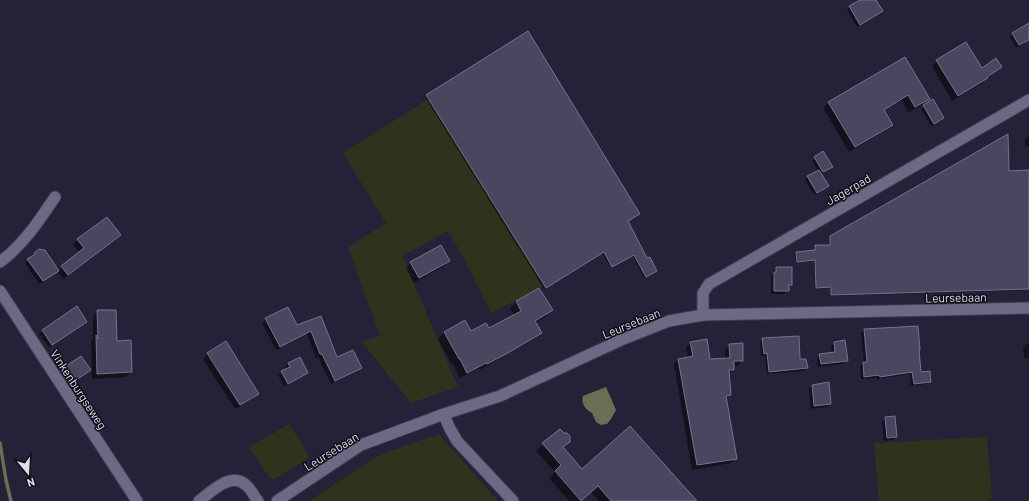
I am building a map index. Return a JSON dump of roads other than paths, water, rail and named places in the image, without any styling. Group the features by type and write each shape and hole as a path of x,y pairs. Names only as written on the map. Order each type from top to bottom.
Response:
{"street":[{"name":"Jagerpad","path":"703,315 703,293 709,284 1029,100"},
{"path":"0,262 17,248 30,233 55,197"},
{"name":"Vinkenburgseweg","path":"0,291 137,501"},
{"name":"Leursebaan","path":"277,501 360,446 444,414 500,396 621,340 669,321 703,315 1029,308"},
{"path":"444,414 457,441 513,501"},
{"path":"199,501 223,483 232,480 243,482 248,486 258,501"}],"waterway":[{"path":"0,443 11,501"}]}
